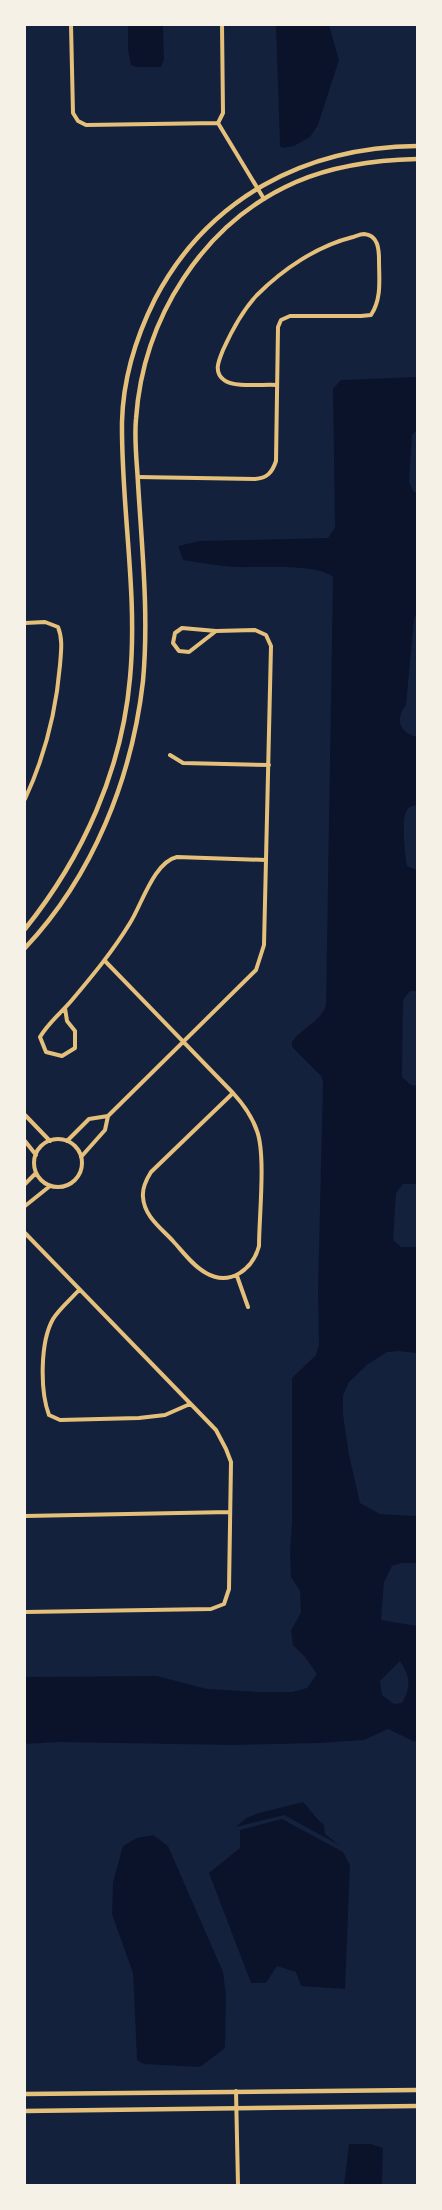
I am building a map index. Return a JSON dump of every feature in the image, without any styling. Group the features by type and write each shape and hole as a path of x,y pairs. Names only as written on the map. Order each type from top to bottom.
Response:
{"street":[{"path":"71,25 73,113 78,121 86,125 218,123"},
{"path":"218,123 223,113 222,25"},
{"path":"218,123 264,199"},
{"path":"25,929 50,898 85,838 98,807 118,746 126,713 132,634 122,421 126,384 135,347 148,314 163,284 185,252 211,223 257,188 292,170 329,157 359,150 417,146"},
{"path":"25,948 59,906 97,844 111,810 138,716 143,678 145,635 135,422 140,383 148,350 160,318 175,290 197,259 221,232 264,199 296,182 332,169 361,163 417,159"},
{"path":"125,478 264,478 273,470 276,462 278,327 281,320 290,316 370,315 376,306 379,295 379,247 374,238 364,234 344,239 310,255 283,272 257,295 245,310 231,333 220,358 217,370 219,375 225,382 276,384"},
{"path":"25,623 45,622 58,627 61,634 61,650 58,690 51,725 44,751 25,799"},
{"path":"82,1157 105,1130 108,1116 256,970 264,945 270,646 266,635 255,630 216,631 182,628 175,633 173,643 179,651 189,652 216,631"},
{"path":"118,746 130,749"},
{"path":"170,755 183,763 269,765"},
{"path":"65,1008 66,1021 75,1031 75,1048 62,1056 46,1052 40,1038 49,1022 65,1008 105,961 130,922 160,867 168,859 177,857 266,860"},
{"path":"105,961 233,1093 248,1109 258,1133 261,1150 259,1246 256,1258 250,1266 237,1276 217,1277 201,1270 150,1216 142,1197 143,1188 151,1172 233,1093"},
{"path":"25,1116 50,1141"},
{"path":"67,1141 89,1119 108,1116"},
{"path":"25,1141 36,1155"},
{"path":"50,1141 67,1141 78,1150 82,1157 81,1172 72,1183 57,1187 50,1186 44,1183 36,1173 34,1167 36,1155 39,1149 50,1141"},
{"path":"25,1184 36,1173"},
{"path":"25,1206 50,1186"},
{"path":"25,1233 216,1430 226,1448 230,1462 229,1589 224,1604 211,1609 25,1612"},
{"path":"237,1276 248,1307"},
{"path":"79,1290 53,1319 44,1343 44,1402 49,1414 60,1420 139,1418 165,1415 190,1404"},
{"path":"25,1516 230,1512"},
{"path":"25,2094 417,2090"},
{"path":"236,2091 238,2185"},
{"path":"25,2111 237,2110 417,2106"}],"water":[{"path":"128,25 163,25 164,59 161,67 136,67 131,65 128,50"},
{"path":"276,25 329,25 339,60 318,125 310,137 294,146 283,148 280,146"},
{"path":"417,377 417,430 412,435 409,482 414,492 417,492 417,611 414,620 406,705 400,720 406,732 417,737 417,805 407,810 404,829 407,866 417,870 417,991 410,991 403,1000 402,1077 411,1085 417,1086 417,1184 403,1184 396,1193 393,1240 401,1247 417,1247 417,1353 387,1352 368,1364 349,1382 343,1396 343,1414 349,1455 360,1503 380,1514 417,1516 417,1563 401,1563 392,1566 384,1582 381,1620 417,1626 417,1736 415,1742 388,1729 364,1740 320,1743 233,1745 58,1742 25,1744 25,1677 157,1676 207,1689 292,1692 307,1688 317,1674 305,1657 293,1645 291,1631 301,1612 300,1591 291,1577 290,1553 292,1522 292,1378 316,1355 319,1345 318,1289 323,1081 321,1076 292,1047 292,1042 320,1016 326,1005 333,577 325,573 302,568 237,567 183,560 178,546 200,541 328,538 335,528 333,389 341,380","holes":["400,1661 408,1677 408,1687 402,1703 394,1704 382,1695 380,1681"]},
{"path":"303,1802 324,1825 325,1834 339,1845 284,1815 236,1827 246,1818 259,1813"},
{"path":"282,1819 343,1852 350,1865 345,1989 301,1986 296,1972 277,1966 266,1983 251,1983 209,1873 240,1848 240,1830"},
{"path":"153,1835 168,1846 223,1972 226,1995 225,2048 200,2067 144,2064 137,2060 133,1973 112,1914 113,1882 123,1846 137,1838"},
{"path":"349,2144 371,2144 383,2148 382,2185 344,2185"}]}
